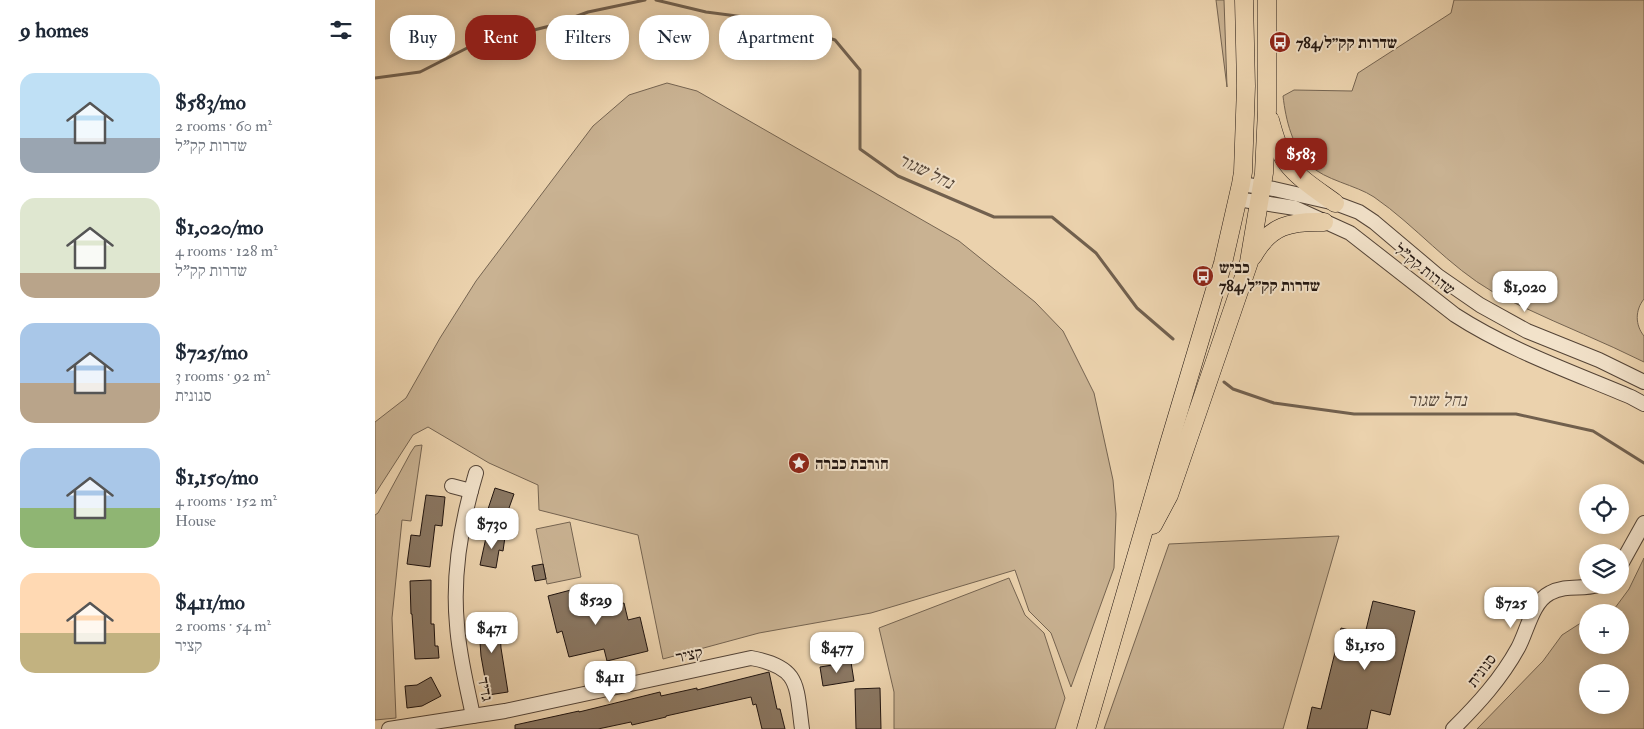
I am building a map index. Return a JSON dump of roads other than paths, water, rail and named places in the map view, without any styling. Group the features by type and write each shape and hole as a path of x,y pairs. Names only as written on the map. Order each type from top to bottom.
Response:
{"main road":[{"path":"1087,729 1139,552 1167,448 1223,263 1239,192 1243,172 1246,86 1244,0"},
{"path":"1139,552 1169,495 1249,262 1264,173 1267,110 1267,0"},
{"path":"1267,110 1275,136 1287,162 1299,176 1335,202"},
{"path":"1249,262 1264,238 1280,228 1297,222 1324,222"}],"street":[{"name":"שדרות קק\"ל","path":"1239,192 1335,202 1359,212 1374,222 1438,276 1480,305 1527,331 1644,382"},
{"name":"שדרות קק\"ל","path":"1260,195 1295,208 1350,233 1455,315 1502,342 1644,404"},
{"name":"גדיד","path":"473,716 460,648 455,594 460,537 476,473"},
{"path":"452,486 471,491"},
{"path":"1629,550 1644,523"},
{"name":"סנונית","path":"1453,729 1496,683 1519,648 1540,599 1563,587 1579,587"},
{"name":"קציר","path":"389,729 473,716 751,658 769,661 791,675 796,688 802,729"}],"waterway":[{"name":"נחל שגור","path":"375,78 420,72 473,45 550,26 588,12 645,0"},
{"name":"נחל שגור","path":"656,0 706,12 775,21 835,40 860,70 860,149 898,176 994,217 1052,217 1096,253 1137,308 1173,339"},
{"name":"נחל שגור","path":"1224,382 1233,389 1274,403 1354,414 1516,414 1593,431 1644,463"}],"place":[{"name":"784/שדרות קק״ל","path":"1280,42"},
{"name":"כביש 784/שדרות קק״ל","path":"1203,276"},
{"name":"חורבת כברה","path":"799,463"}]}
